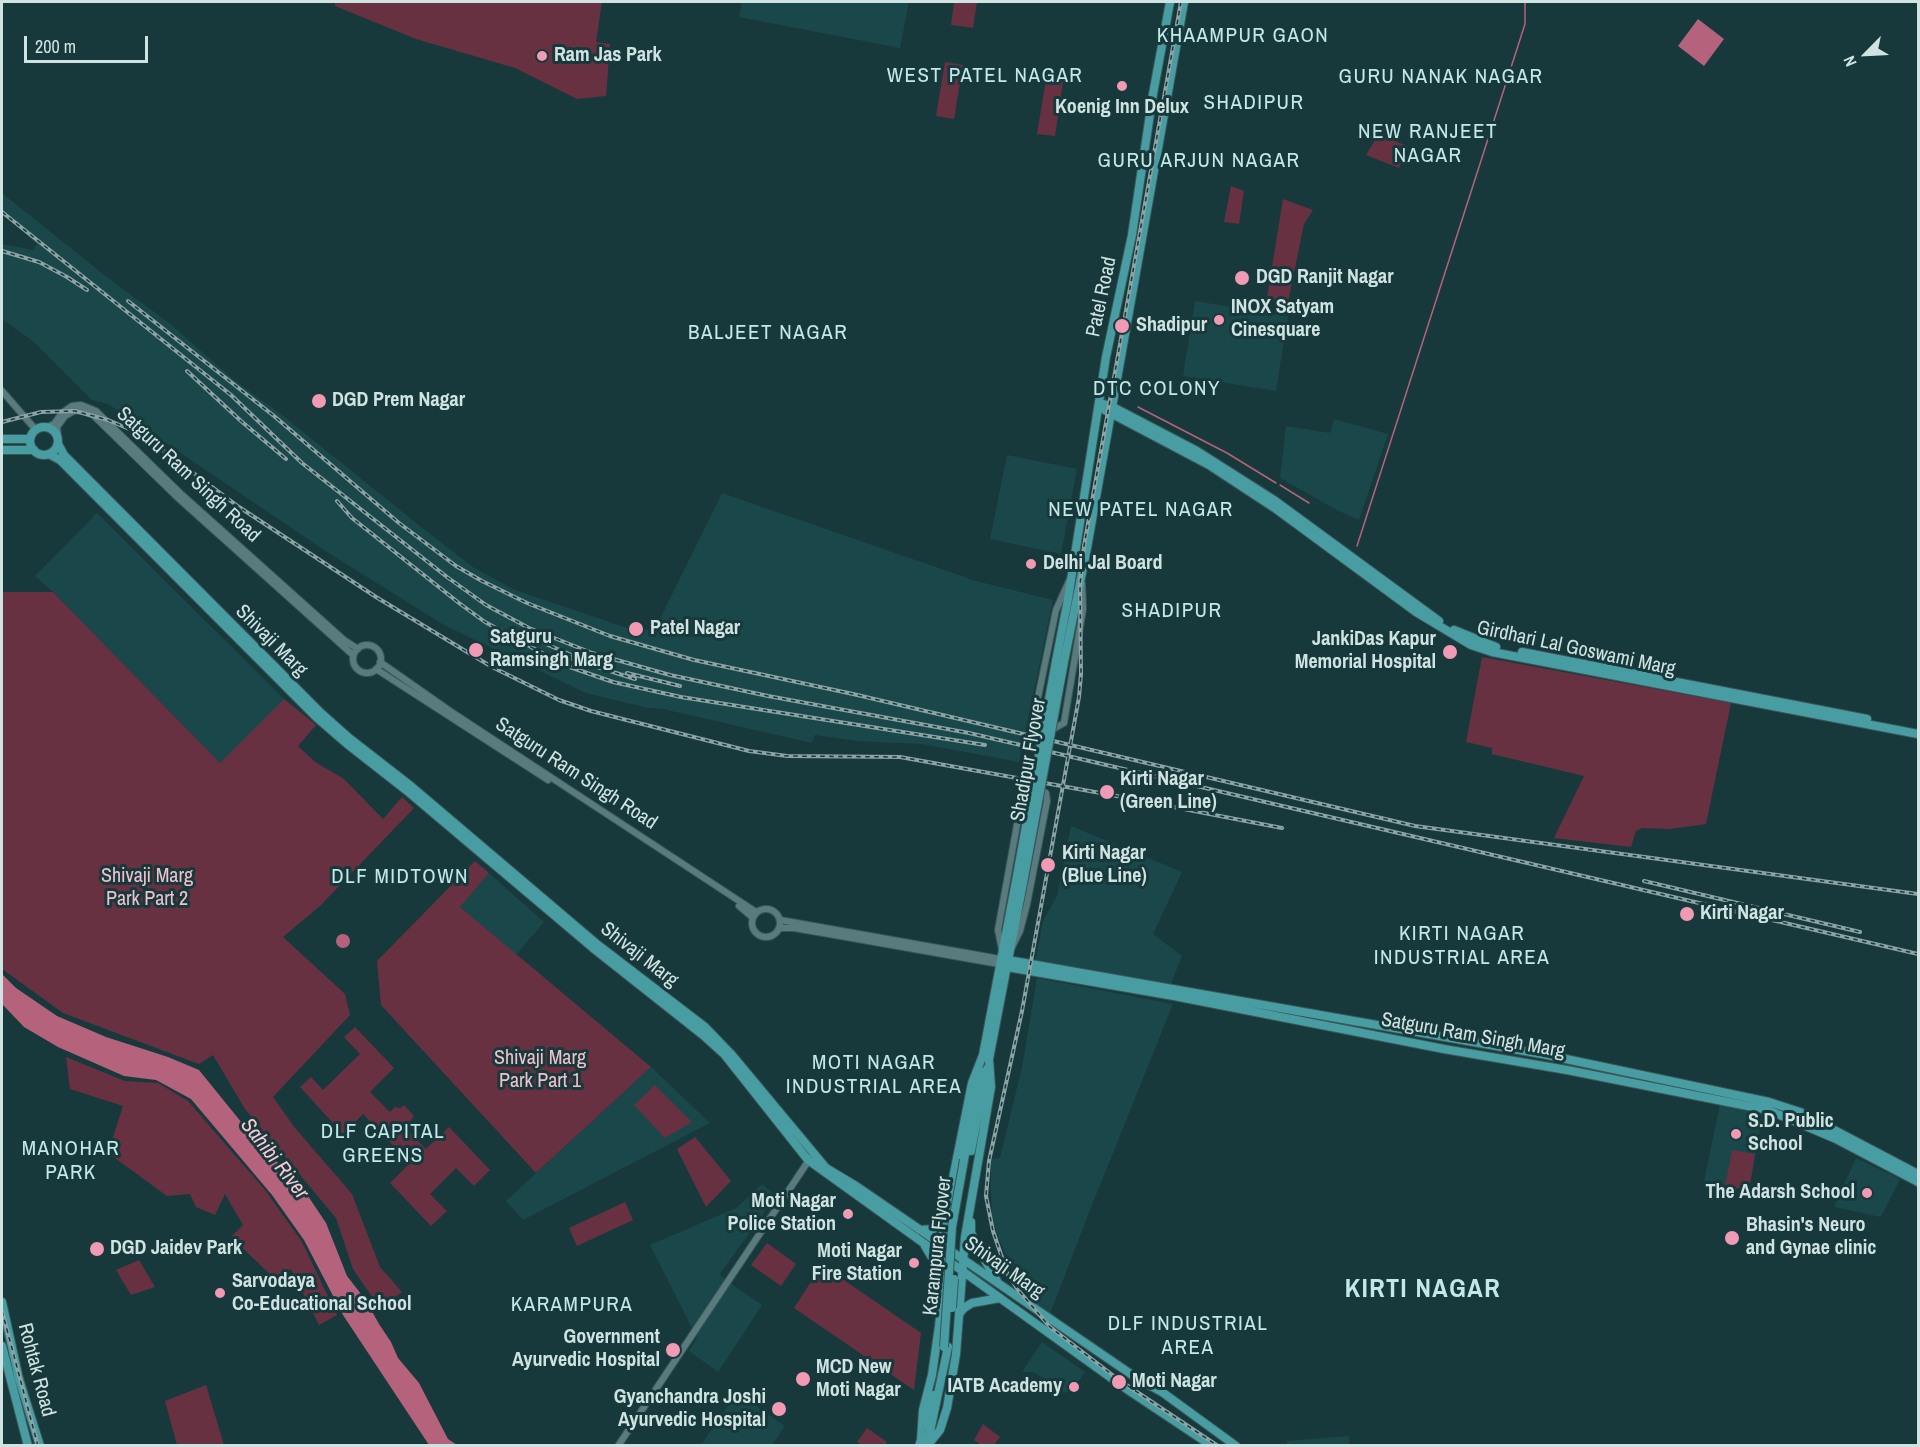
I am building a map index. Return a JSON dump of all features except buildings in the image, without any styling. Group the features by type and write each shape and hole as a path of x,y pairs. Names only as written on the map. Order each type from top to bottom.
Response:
{"main road":[{"name":"Patel Road","path":"1068,599 1106,357 1132,236 1153,94 1170,2"},
{"name":"Patel Road","path":"1081,575 1184,2"},
{"path":"1100,405 1111,409"},
{"name":"Girdhari Lal Goswami Marg","path":"1111,409 1197,451 1274,500 1435,619 1474,640 1492,647 1918,729"},
{"name":"Girdhari Lal Goswami Marg","path":"1111,409 1209,465 1276,509 1416,612 1471,645 1492,652 1918,734"},
{"path":"47,427 54,431 58,441 55,450 49,454 39,454 34,450 30,439 36,430 47,427"},
{"path":"2,439 30,439"},
{"name":"Shivaji Marg","path":"58,441 64,455 321,713 598,945 705,1027 732,1055 810,1157 1162,1392 1236,1446"},
{"path":"2,450 34,450"},
{"name":"Shivaji Marg","path":"49,454 60,460 287,690 323,723 724,1054 810,1157 1000,1298 1128,1390 1212,1446"},
{"name":"Shadipur Flyover","path":"1004,959 1060,662 1081,575"},
{"name":"Shadipur Flyover","path":"1060,662 1068,599"},
{"path":"924,1443 923,1410 932,1375 939,1326 946,1213 972,1083 986,1057 1004,959"},
{"name":"Satguru Ram Singh Marg","path":"1004,959 1547,1055 1769,1102 1800,1112 1918,1174"},
{"name":"Satguru Ram Singh Marg","path":"1004,959 1174,996 1768,1110 1836,1139 1918,1182"},
{"path":"924,1443 940,1430 947,1408 960,1313 971,1204 992,1087 986,1057"},
{"name":"Karampura Flyover","path":"924,1443 946,1347 952,1227 986,1057"},
{"path":"949,1200 951,1208 957,1213 965,1212 971,1204"},
{"path":"971,1204 971,1233 999,1285"},
{"path":"919,1229 937,1228 946,1213"},
{"path":"924,1243 943,1285"},
{"path":"960,1313 972,1304 1000,1298"},
{"name":"Rohtak Road","path":"2,1302 19,1380 40,1446"},
{"path":"939,1326 958,1330"},
{"name":"Rohtak Road","path":"2,1346 28,1446"}],"street":[{"path":"2,391 36,430"},
{"name":"Satguru Ram Singh Road","path":"47,427 54,424 72,405 81,405 96,411 180,493 344,640 358,649"},
{"name":"Satguru Ram Singh Road","path":"58,441 57,427 65,416 82,410 93,415 177,497 353,655"},
{"path":"1072,575 1056,610 1034,717 1039,725 1055,728 1062,726 1066,714 1083,609 1081,575"},
{"path":"363,646 375,648 380,657 378,666 371,672 364,673 358,670 353,661 353,655 363,646"},
{"name":"Satguru Ram Singh Road","path":"378,666 754,915"},
{"path":"1036,788 1046,793 1047,801 1020,931 1004,959 998,930 1022,797 1026,789 1036,788"},
{"path":"768,909 774,911 780,920 776,934 763,937 754,932 751,923 754,915 768,909"},
{"path":"780,920 1004,959"},
{"path":"779,928 794,928 1004,959"},
{"path":"618,1446 810,1157"}],"shaded area":[{"path":"742,2 909,2 900,48 739,17"},
{"path":"2,193 112,281 169,323 234,380 282,415 474,568 515,590 624,627 654,631 722,493 976,581 1053,600 1019,762 922,744 857,741 815,735 812,743 663,709 648,708 586,693 444,625 327,552 108,404 92,400 34,342 2,319 2,244 33,250 37,244 2,214"},
{"path":"1195,301 1288,316 1276,391 1183,376"},
{"path":"1334,419 1388,434 1359,520 1280,478 1286,426 1330,433"},
{"path":"1007,455 1077,469 1061,554 990,539"},
{"path":"97,513 284,699 220,763 35,576"},
{"path":"1071,826 1182,872 1153,934 1182,956 1169,989 1035,963 1043,921 1057,896"},
{"path":"489,873 544,922 516,955 460,907"},
{"path":"1037,978 1173,1004 1050,1314 1027,1295 1017,1280 992,1217 991,1192 991,1159 1000,1158 1022,1067"},
{"path":"651,1067 710,1123 523,1220 506,1201"},
{"name":"S.D. Public School","path":"1720,1104 1763,1113 1749,1190 1704,1181"},
{"name":"The Adarsh School","path":"1856,1158 1900,1179 1881,1217 1834,1207"},
{"path":"762,1184 776,1196 719,1275 762,1305 718,1372 689,1351 697,1338 650,1245 736,1208"},
{"path":"1042,1342 1085,1372 1073,1390 1064,1393 1034,1372 1022,1372"},
{"path":"737,1393 785,1426 772,1445 701,1445"},
{"path":"1349,1436 1349,1445 1287,1445 1287,1441"}],"green space":[{"name":"Ram Jas Park","path":"335,2 602,2 596,42 610,44 606,96 577,99 515,68 416,39 335,6"},
{"path":"954,2 977,2 973,28 951,25"},
{"path":"945,62 963,65 954,119 936,116"},
{"path":"1046,79 1063,82 1055,136 1037,134"},
{"path":"1378,135 1408,146 1399,168 1366,155"},
{"path":"1231,186 1244,191 1239,224 1224,222"},
{"path":"1283,199 1313,210 1304,224 1288,302 1267,298"},
{"name":"Shivaji Marg Park Part 2","path":"2,592 53,592 220,763 284,699 316,725 298,746 315,762 344,779 383,819 402,797 414,808 321,905 283,937 345,994 350,1015 273,1097 295,1128 352,1194 380,1267 402,1292 380,1309 353,1269 336,1218 245,1109 213,1055 199,1064 63,1013 2,969"},
{"path":"1482,657 1731,703 1706,824 1670,829 1642,828 1636,831 1631,847 1554,838 1584,776 1492,754 1492,748 1466,742"},
{"name":"Shivaji Marg Park Part 1","path":"475,861 489,873 460,907 651,1067 536,1173 381,1005 377,961"},
{"path":"355,1027 394,1068 370,1092 390,1112 395,1107 400,1108 404,1105 414,1116 407,1130 426,1149 449,1127 490,1170 474,1186 456,1168 430,1194 447,1211 431,1226 390,1183 410,1163 363,1114 343,1134 300,1087 311,1077 323,1090 360,1054 344,1037"},
{"path":"66,1057 125,1081 158,1083 188,1101 265,1190 302,1242 337,1315 319,1325 291,1269 276,1280 231,1237 243,1225 225,1194 215,1215 196,1207 190,1194 167,1196 108,1153 123,1106 70,1089"},
{"path":"655,1085 692,1122 665,1138 634,1105"},
{"path":"695,1137 731,1181 706,1207 677,1149"},
{"path":"1732,1150 1755,1154 1749,1190 1725,1186"},
{"path":"625,1202 633,1220 577,1246 569,1228"},
{"path":"767,1243 796,1264 781,1286 751,1265"},
{"path":"139,1260 155,1287 131,1295 116,1270"},
{"path":"822,1265 921,1333 914,1390 794,1308"},
{"path":"206,1385 224,1445 177,1445 165,1401"},
{"path":"983,1424 1000,1437 994,1445 981,1445 974,1440"},
{"path":"867,1428 887,1442 885,1445 862,1445 857,1442"}],"water":[{"path":"1698,19 1724,39 1704,66 1678,46"},
{"path":"343,934 348,936 350,941 348,946 343,948 338,946 336,941 338,936"},
{"name":"Sahibi River","path":"2,974 16,988 57,1016 106,1037 168,1057 199,1070 246,1128 306,1193 326,1223 347,1276 365,1299 398,1358 419,1383 448,1439 457,1445 429,1445 343,1315 304,1240 272,1195 191,1099 156,1080 124,1076 58,1047 24,1027 2,1004"}],"waterway":[{"path":"1357,546 1525,24 1525,2"},
{"path":"1138,407 1227,453 1276,483"},
{"path":"1280,485 1309,503"}],"railway":[{"path":"1181,2 1084,546 1080,585 1079,697 1022,1011 989,1161 986,1196 993,1231 1008,1275 1050,1327 1119,1380 1218,1446"},
{"path":"2,212 231,395 302,463 447,577 486,605 529,628 592,653 670,675 768,696 969,733 1918,954"},
{"path":"2,251 39,262 87,290"},
{"path":"128,301 274,416 399,523 456,566 527,603 610,636 694,660 853,694 1415,826 1918,894"},
{"path":"187,371 286,459"},
{"path":"2,422 41,412 75,411 108,420 141,434 239,507 376,597 492,667 559,700 591,711 749,751 787,756 900,757 1282,828"},
{"path":"337,501 352,518 485,622 564,665 613,682 681,697 985,745"},
{"path":"534,639 581,659"},
{"path":"572,659 635,679"},
{"path":"627,673 680,686"},
{"path":"1644,881 1860,932"},
{"path":"2,1311 38,1446"}],"place":[{"name":"Ram Jas Park","path":"542,56"},
{"name":"Koenig Inn Delux","path":"1122,86"},
{"name":"DGD Ranjit Nagar","path":"1242,278"},
{"name":"INOX Satyam Cinesquare","path":"1219,320"},
{"name":"Shadipur","path":"1122,326"},
{"name":"DGD Prem Nagar","path":"319,401"},
{"name":"Delhi Jal Board","path":"1031,564"},
{"name":"Patel Nagar","path":"636,629"},
{"name":"Satguru Ramsingh Marg","path":"476,650"},
{"name":"JankiDas Kapur Memorial Hospital","path":"1450,652"},
{"name":"Kirti Nagar (Green Line)","path":"1107,792"},
{"name":"Kirti Nagar (Blue Line)","path":"1048,865"},
{"name":"Kirti Nagar","path":"1687,914"},
{"name":"S.D. Public School","path":"1736,1134"},
{"name":"The Adarsh School","path":"1867,1193"},
{"name":"Moti Nagar Police Station","path":"848,1214"},
{"name":"Bhasin's Neuro and Gynae clinic","path":"1732,1238"},
{"name":"DGD Jaidev Park","path":"97,1249"},
{"name":"Moti Nagar Fire Station","path":"914,1263"},
{"name":"Sarvodaya Co-Educational School","path":"220,1293"},
{"name":"Government Ayurvedic Hospital","path":"673,1350"},
{"name":"MCD New Moti Nagar","path":"803,1379"},
{"name":"Moti Nagar","path":"1119,1382"},
{"name":"IATB Academy","path":"1074,1387"},
{"name":"Gyanchandra Joshi Ayurvedic Hospital","path":"779,1409"}],"district":[{"name":"KHAAMPUR GAON","path":"1243,36"},
{"name":"WEST PATEL NAGAR","path":"985,76"},
{"name":"GURU NANAK NAGAR","path":"1441,77"},
{"name":"SHADIPUR","path":"1254,103"},
{"name":"NEW RANJEET NAGAR","path":"1428,144"},
{"name":"GURU ARJUN NAGAR","path":"1199,161"},
{"name":"BALJEET NAGAR","path":"768,333"},
{"name":"DTC COLONY","path":"1157,389"},
{"name":"NEW PATEL NAGAR","path":"1141,510"},
{"name":"SHADIPUR","path":"1172,611"},
{"name":"DLF MIDTOWN","path":"400,877"},
{"name":"KIRTI NAGAR INDUSTRIAL AREA","path":"1462,946"},
{"name":"MOTI NAGAR INDUSTRIAL AREA","path":"874,1075"},
{"name":"DLF CAPITAL GREENS","path":"383,1144"},
{"name":"MANOHAR PARK","path":"71,1161"},
{"name":"KIRTI NAGAR","path":"1423,1290"},
{"name":"KARAMPURA","path":"572,1305"},
{"name":"DLF INDUSTRIAL AREA","path":"1188,1336"}]}
